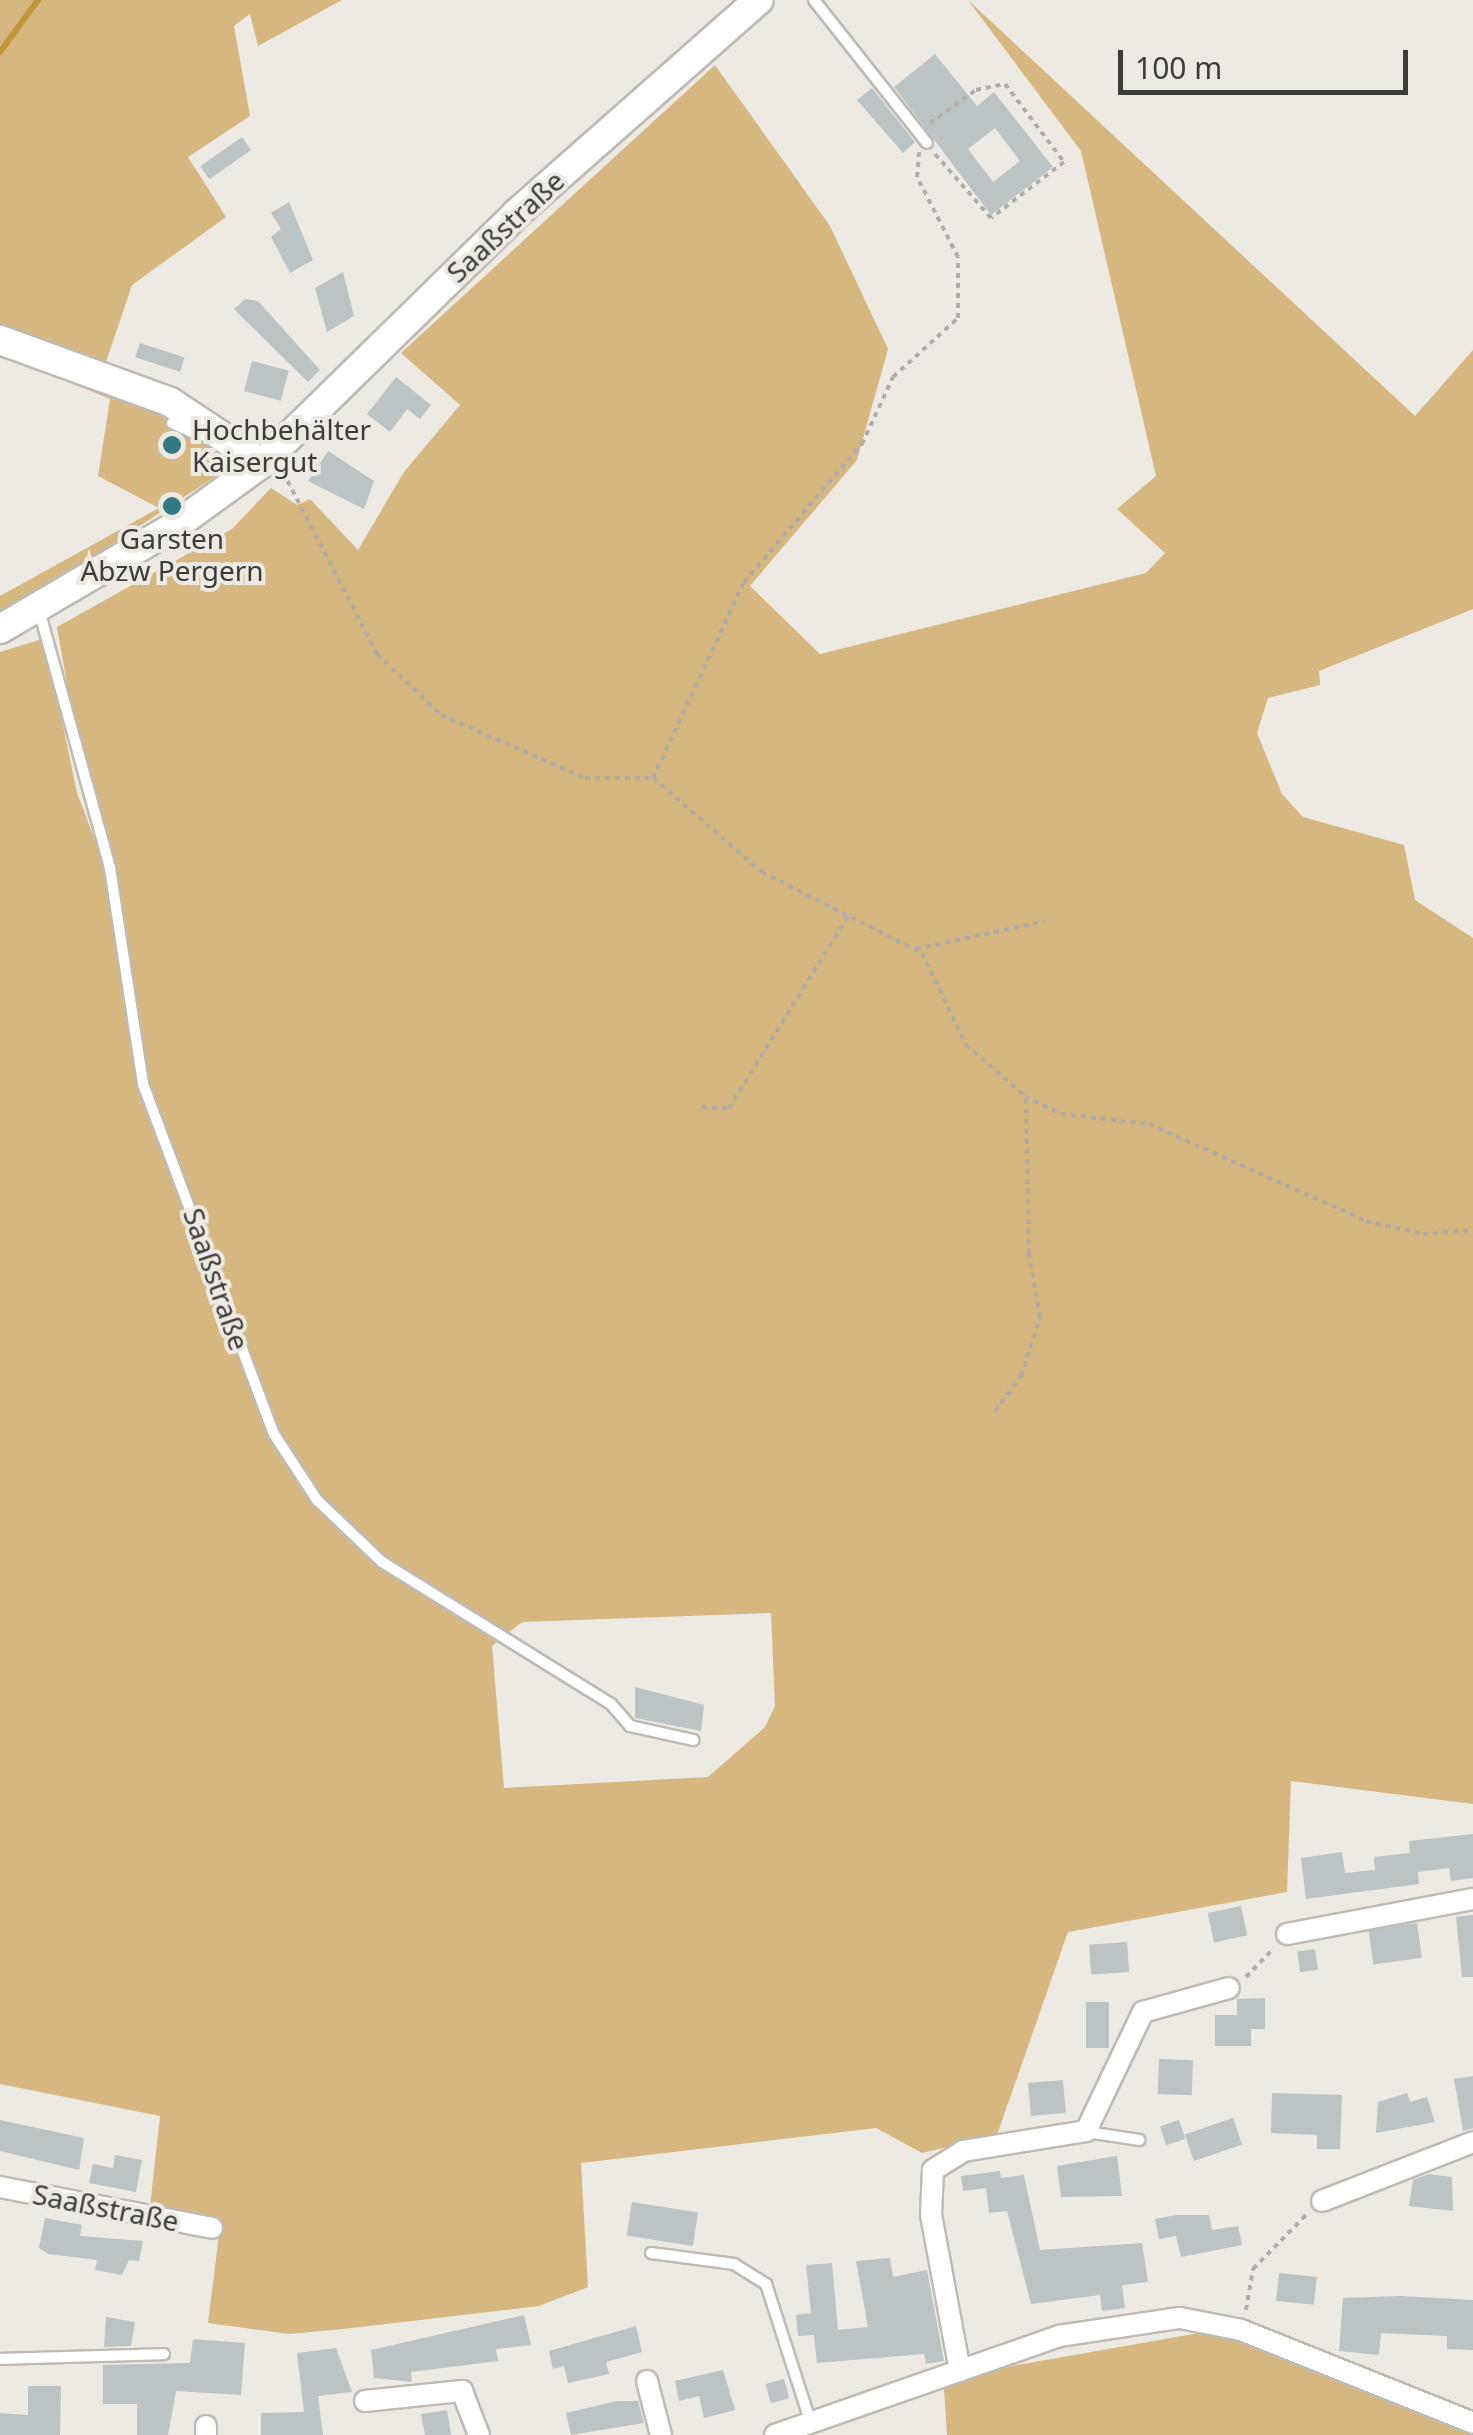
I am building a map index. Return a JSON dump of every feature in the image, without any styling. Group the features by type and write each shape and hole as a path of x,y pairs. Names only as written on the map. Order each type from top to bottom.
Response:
{"street":[{"name":"Saaßstraße","path":"0,629 268,458 517,213 759,0"},
{"path":"0,340 170,402 268,458"},
{"path":"1288,1934 1473,1899"},
{"path":"960,2371 937,2262 933,2170 963,2151 1086,2131 1143,2012 1229,1988"},
{"path":"1322,2200 1473,2142"},
{"name":"Saaßstraße","path":"0,2187 212,2228"},
{"path":"775,2435 960,2371 1138,2321 1241,2330 1473,2422"},
{"path":"648,2381 661,2435"},
{"path":"365,2401 462,2390 479,2435"}],"lane":[{"path":"814,0 927,143"},
{"path":"172,423 231,438"},
{"name":"Saaßstraße","path":"38,608 110,868 143,1084 287,1458 382,1562 611,1704 630,1726 693,1740"},
{"path":"1086,2131 1139,2140"},
{"path":"651,2253 734,2264 766,2284 812,2424"},
{"path":"0,2359 164,2354"}],"path":[{"path":"653,778 744,582 862,444 893,378 958,318 958,257 913,158 927,143 990,218 1064,162 1005,84 976,90 920,130"},
{"path":"268,458 376,654 441,715 585,778 653,778 762,872 850,913 916,950 966,1045 1026,1096 1060,1114 1149,1124 1366,1221 1423,1234 1473,1230"},
{"path":"702,1107 730,1108 850,913"},
{"path":"916,950 1045,921"},
{"path":"995,1410 1022,1376 1040,1316 1029,1254 1026,1096"},
{"path":"1229,1988 1288,1934"},
{"path":"1241,2330 1253,2269 1322,2200"}],"shaded area":[{"path":"0,0 342,0 258,46 250,14 234,26 250,116 188,157 226,217 132,285 105,365 0,327"},
{"path":"968,0 1415,416 1473,350 1473,609 1319,671 1320,685 1268,698 1257,733 1282,794 1303,817 1404,845 1415,900 1473,938 1473,1804 1291,1781 1287,1892 1068,1932 997,2135 922,2153 876,2128 581,2163 588,2287 539,2306 343,2329 289,2334 208,2323 221,2219 150,2207 160,2116 0,2084 0,652 45,638 77,793 97,845 109,835 74,725 57,627 232,529 271,488 297,505 310,499 358,550 404,472 460,405 401,353 715,65 830,226 888,349 857,460 750,586 820,654 1146,573 1165,553 1117,509 1156,476 1081,151","holes":["771,1613 775,1706 765,1727 708,1777 504,1788 492,1646 522,1622"]},
{"path":"21,362 170,409 230,467 0,617 0,596 159,508 98,476 110,399"},
{"path":"1199,2333 1231,2336 1473,2435 947,2435 944,2389 989,2370"}],"building":[{"path":"935,54 977,106 994,92 1053,167 991,215 894,87","holes":["995,128 1020,161 993,182 968,149"]},
{"path":"872,88 915,142 903,153 857,100"},
{"path":"242,137 251,150 209,179 200,166"},
{"path":"289,202 313,260 290,273 271,237 281,229 271,213"},
{"path":"343,272 354,316 327,332 315,288"},
{"path":"245,299 258,301 320,370 308,382 234,309"},
{"path":"140,343 185,358 180,372 135,357"},
{"path":"252,361 289,371 281,401 244,391"},
{"path":"396,377 431,405 420,419 407,409 390,432 367,414"},
{"name":"Hochbehälter Kaisergut","path":"168,431 185,439 175,462 157,454"},
{"path":"328,451 374,481 364,509 308,481"},
{"path":"635,1687 704,1705 701,1731 635,1718"},
{"path":"1473,1834 1473,1878 1451,1881 1449,1868 1418,1872 1419,1884 1306,1899 1301,1858 1342,1852 1345,1873 1375,1870 1374,1857 1410,1853 1409,1841"},
{"path":"1241,1906 1247,1935 1214,1942 1208,1913"},
{"path":"1473,1915 1473,1977 1462,1977 1456,1917"},
{"path":"1417,1923 1422,1958 1373,1964 1368,1930"},
{"path":"1127,1942 1129,1972 1091,1975 1089,1945"},
{"path":"1315,1949 1318,1970 1300,1972 1297,1952"},
{"path":"1265,1998 1265,2029 1251,2029 1251,2046 1215,2046 1215,2015 1237,2015 1237,1999"},
{"path":"1086,2002 1109,2002 1109,2048 1086,2048"},
{"path":"1159,2059 1193,2060 1192,2095 1158,2094"},
{"path":"1473,2076 1473,2128 1463,2131 1454,2079"},
{"path":"1063,2080 1066,2113 1031,2116 1028,2083"},
{"path":"1272,2093 1342,2095 1340,2149 1317,2149 1317,2135 1271,2133"},
{"path":"1407,2093 1410,2102 1427,2097 1435,2122 1376,2133 1378,2102"},
{"path":"1233,2118 1242,2144 1194,2161 1185,2135"},
{"path":"0,2120 84,2138 79,2170 0,2151"},
{"path":"1179,2120 1185,2139 1166,2145 1160,2126"},
{"path":"115,2155 142,2160 136,2192 89,2183 93,2164 113,2168"},
{"path":"1117,2156 1122,2196 1061,2197 1057,2166"},
{"path":"1000,2171 1001,2178 1024,2175 1040,2250 1142,2243 1148,2282 1122,2285 1125,2308 1102,2311 1100,2295 1031,2304 1007,2211 989,2213 986,2188 963,2191 961,2176"},
{"path":"1429,2174 1452,2177 1453,2211 1409,2206 1413,2180"},
{"path":"632,2202 698,2212 693,2246 627,2236"},
{"path":"1209,2215 1212,2230 1238,2226 1242,2245 1181,2257 1176,2236 1159,2239 1155,2219"},
{"path":"45,2218 82,2225 80,2236 143,2241 139,2261 129,2260 122,2275 95,2270 97,2260 48,2254 39,2248"},
{"path":"890,2258 893,2277 927,2270 944,2361 926,2364 924,2354 817,2363 814,2335 798,2336 796,2315 811,2313 806,2265 832,2263 838,2330 868,2327 856,2261"},
{"path":"1279,2273 1317,2277 1314,2305 1276,2301"},
{"path":"1343,2298 1473,2300 1473,2350 1447,2349 1447,2336 1381,2333 1379,2355 1339,2351"},
{"path":"524,2315 531,2345 496,2349 498,2361 411,2372 412,2382 374,2378 371,2350"},
{"path":"106,2317 135,2322 131,2346 104,2347"},
{"path":"636,2326 642,2352 606,2362 609,2374 568,2383 564,2366 553,2369 549,2351"},
{"path":"193,2339 245,2343 241,2395 176,2391 168,2435 137,2435 137,2404 103,2404 103,2365 190,2363"},
{"path":"336,2348 352,2392 318,2396 323,2435 261,2435 261,2413 304,2412 297,2353"},
{"path":"723,2370 735,2410 704,2418 699,2396 679,2401 675,2381"},
{"path":"784,2379 789,2398 771,2403 766,2384"},
{"path":"28,2386 61,2386 60,2435 0,2435 0,2413 28,2415"},
{"path":"617,2401 638,2401 644,2423 571,2435 566,2413"},
{"path":"447,2410 451,2435 425,2435 421,2414"}],"waterway":[{"path":"0,52 38,0"}],"place":[{"name":"Hochbehälter Kaisergut","path":"172,445"},
{"name":"Garsten Abzw Pergern","path":"172,506"}]}
